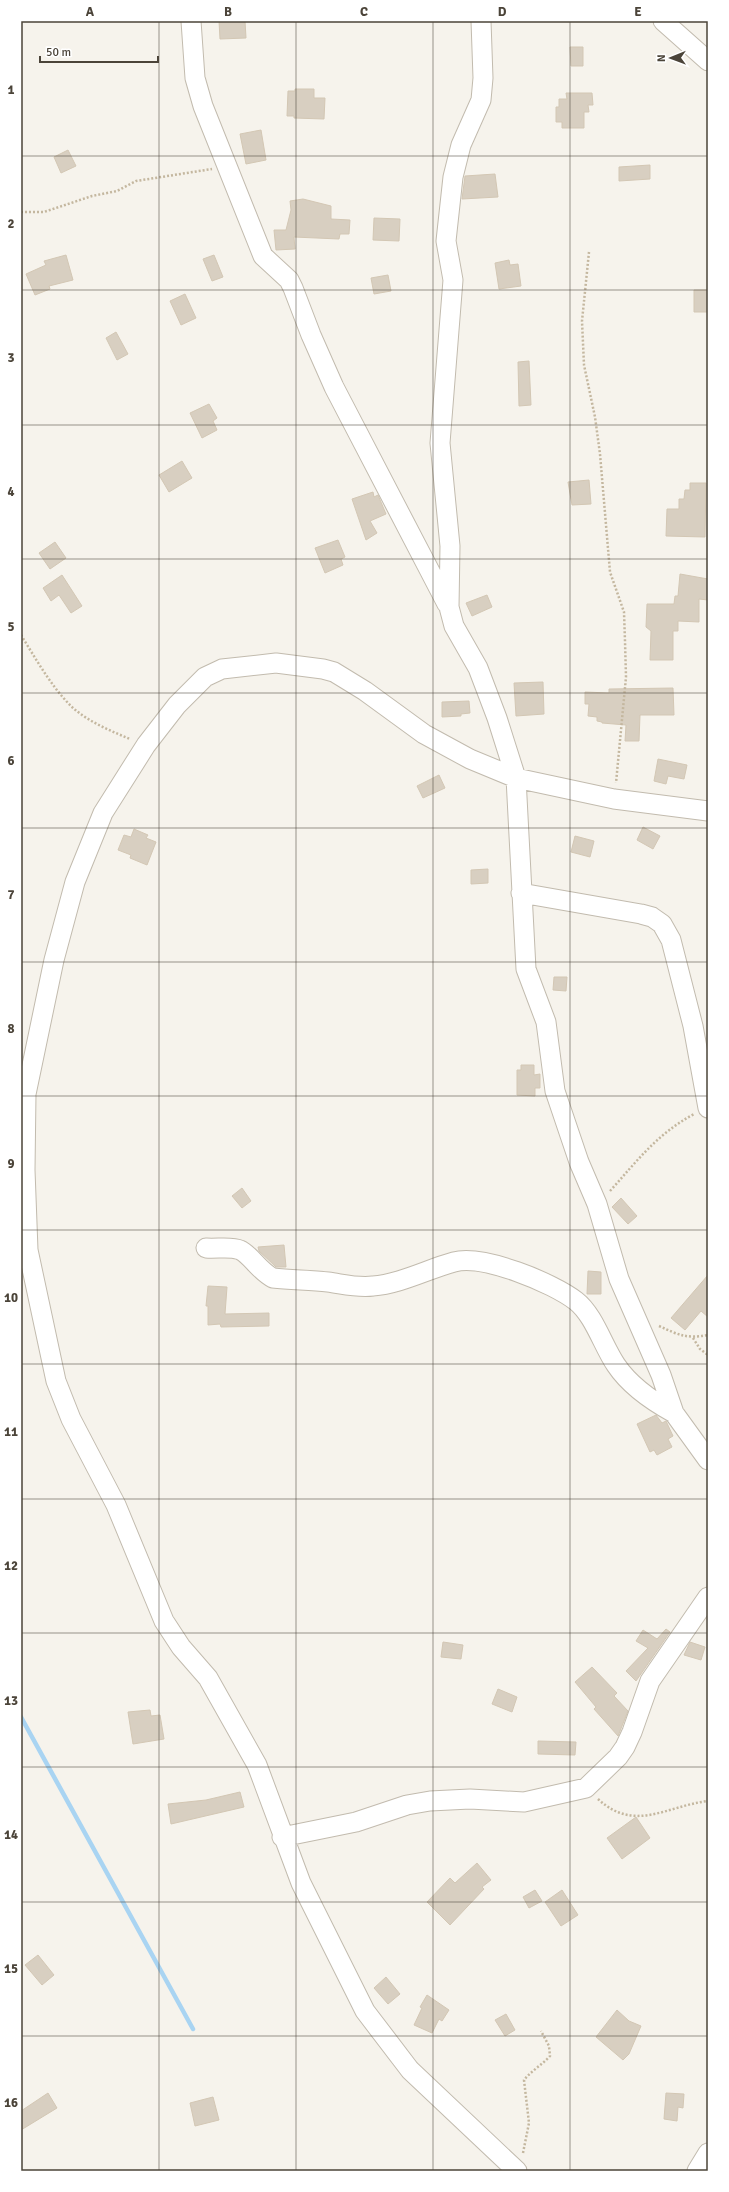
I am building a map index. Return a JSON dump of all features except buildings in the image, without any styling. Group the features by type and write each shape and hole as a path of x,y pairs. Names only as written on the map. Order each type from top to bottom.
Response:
{"street":[{"path":"190,21 195,78 203,106 263,256 289,280 311,336 334,387 449,607 454,626 478,668 497,718 516,778 526,969 546,1022 555,1091 579,1162 597,1204 619,1279 661,1375 674,1413 708,1460"},
{"path":"449,607 450,546 440,443 452,280 446,241 448,209 453,177 461,145 481,100 483,78 481,21"},
{"path":"664,21 708,61"},
{"path":"520,2165 410,2070 365,2011 301,1883 282,1838 257,1765 208,1678 181,1647 164,1621 116,1505 71,1418 56,1380 28,1250 25,1163 26,1094 54,960 75,882 103,813 146,745 177,705 205,677 222,669 276,663 302,665 334,672 364,691 424,734 470,759 516,778 614,800 708,811"},
{"path":"521,893 641,914 652,917 662,924 671,940 680,970 693,1026 708,1107"},
{"path":"206,1248 239,1250 264,1273 273,1278 360,1287 375,1286 456,1261 472,1260 497,1265 548,1286 576,1301 586,1312 616,1366 626,1378 649,1398 674,1413"},
{"path":"282,1838 356,1822 407,1805 430,1801 470,1798 524,1802 586,1788 618,1757 625,1747 632,1732 650,1681 708,1597"},
{"path":"697,2171 708,2153"}],"path":[{"path":"21,212 44,212 56,209 92,196 117,191 136,181 228,167"},
{"path":"589,252 582,321 584,365 595,417 600,454 610,572 624,612 626,677 614,800"},
{"path":"21,635 56,687 74,708 103,727 146,745"},
{"path":"597,1204 660,1135 708,1107"},
{"path":"635,1315 682,1337 693,1338 708,1335"},
{"path":"693,1338 700,1349 708,1355"},
{"path":"586,1788 619,1814 640,1817 708,1801"},
{"path":"520,2165 523,2144 529,2123 524,2080 550,2056 549,2046 541,2031"}],"waterway":[{"path":"21,1717 193,2029"}]}
